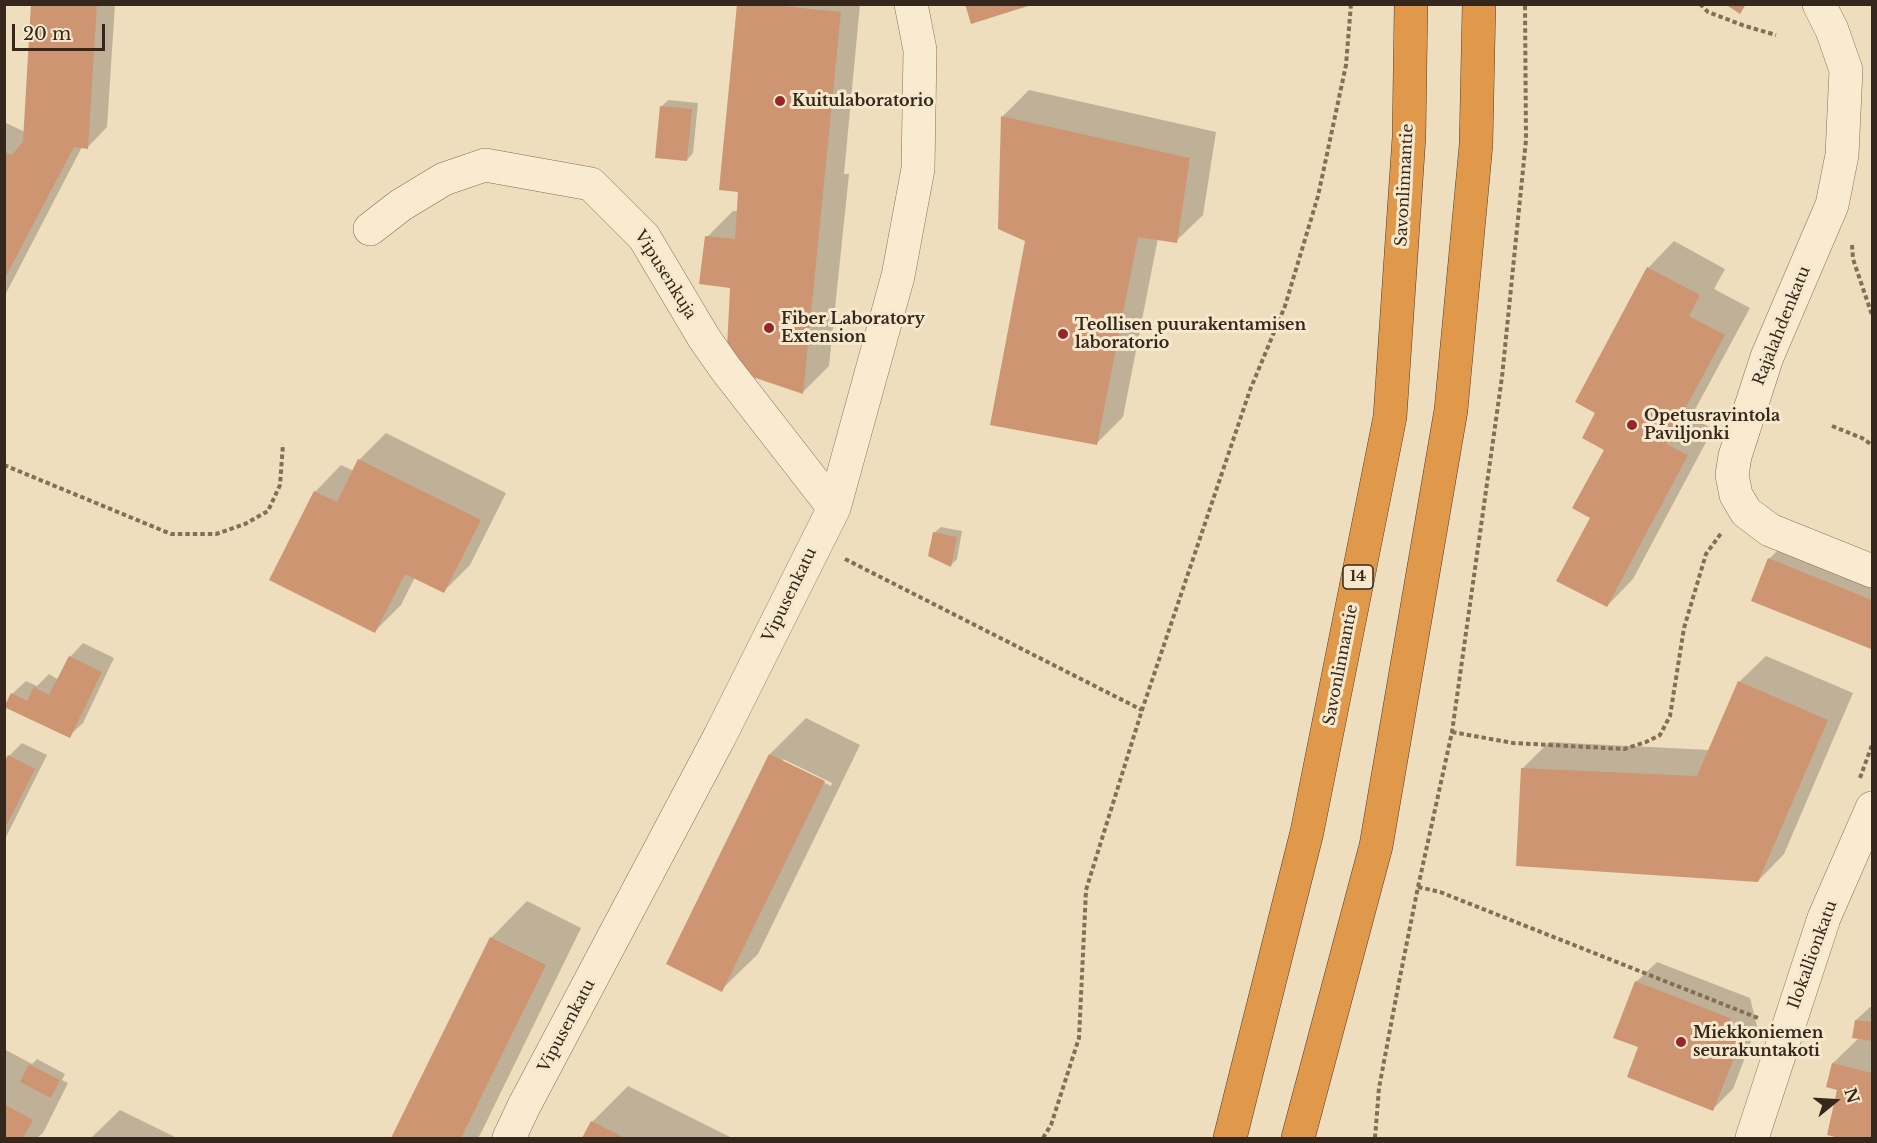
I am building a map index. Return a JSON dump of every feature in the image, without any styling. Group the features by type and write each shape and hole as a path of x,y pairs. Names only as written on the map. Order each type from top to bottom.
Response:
{"highway":[{"name":"Savonlinnantie","path":"1230,1138 1308,832 1390,417 1409,137 1411,4"},
{"path":"1298,1138 1376,846 1451,410 1476,145 1479,4"}],"street":[{"name":"Vipusenkatu","path":"509,1138 720,736 834,508 898,276 918,169 920,50 911,4"},
{"name":"Rajalahdenkatu","path":"1819,4 1832,30 1859,69 1832,205 1767,357 1735,456 1732,474 1736,495 1746,512 1770,530 1872,571"},
{"name":"Vipusenkuja","path":"370,229 401,205 444,179 485,165 591,184 644,237 704,338 725,368 834,508"},
{"name":"Ilokallionkatu","path":"1752,1138 1824,918 1872,808"}],"path":[{"path":"1043,1138 1051,1125 1079,1038 1086,890 1142,710 1250,390 1285,306 1318,196 1346,65 1351,4"},
{"path":"1375,1138 1379,1088 1418,887 1452,732 1502,377 1526,141 1525,4"},
{"path":"1700,4 1708,12 1776,35"},
{"path":"1832,205 1850,215 1853,259 1872,315"},
{"path":"1832,426 1862,438 1872,445"},
{"path":"4,465 171,534 216,534 245,524 268,511 280,485 283,444"},
{"path":"1452,732 1513,743 1624,749 1660,735 1670,716 1684,628 1706,554 1726,526 1746,512"},
{"path":"815,544 1142,710"},
{"path":"1418,887 1440,892 1787,1030"}],"building":[{"path":"31,4 97,4 88,149 74,147 4,280 4,152 12,155 23,141"},
{"path":"737,4 763,4 841,12 803,394 726,368 730,288 699,284 705,236 735,239 738,192 719,190"},
{"path":"965,4 1031,4 1031,5 971,24"},
{"path":"1725,4 1746,4 1740,14"},
{"path":"660,106 692,109 687,161 655,158"},
{"name":"Teollisen puurakentamisen laboratorio","path":"1001,116 1190,158 1177,243 1138,237 1097,445 990,425 1025,241 998,229"},
{"name":"Opetusravintola Paviljonki","path":"1647,267 1700,295 1689,316 1725,335 1666,444 1688,455 1607,607 1556,581 1590,518 1572,508 1604,450 1582,438 1595,413 1575,402"},
{"path":"358,459 481,520 444,593 405,574 375,633 269,580 314,491 337,502"},
{"path":"933,532 957,537 951,567 928,556"},
{"path":"1768,558 1872,600 1871,649 1751,601"},
{"path":"69,656 102,672 70,738 4,707 11,693 27,701 34,687 49,695"},
{"path":"1738,681 1828,720 1758,882 1516,866 1521,768 1697,776"},
{"path":"769,754 825,781 722,992 666,964"},
{"path":"8,755 35,769 4,830 4,762"},
{"path":"490,937 546,965 461,1138 391,1138"},
{"name":"Miekkoniemen seurakuntakoti","path":"1635,981 1730,1018 1738,1048 1713,1111 1627,1077 1638,1047 1613,1038"},
{"path":"1855,1020 1872,1022 1872,1041 1852,1038"},
{"path":"1832,1063 1872,1073 1872,1138 1839,1138 1827,1135 1837,1090 1826,1087"},
{"path":"29,1064 60,1080 51,1098 20,1082"},
{"path":"4,1104 33,1120 23,1138 4,1138"},
{"path":"591,1121 625,1138 582,1138"}],"place":[{"name":"Kuitulaboratorio","path":"780,101"},
{"name":"Fiber Laboratory Extension","path":"769,328"},
{"name":"Teollisen puurakentamisen laboratorio","path":"1063,334"},
{"name":"Opetusravintola Paviljonki","path":"1632,425"},
{"name":"Miekkoniemen seurakuntakoti","path":"1681,1042"}]}
